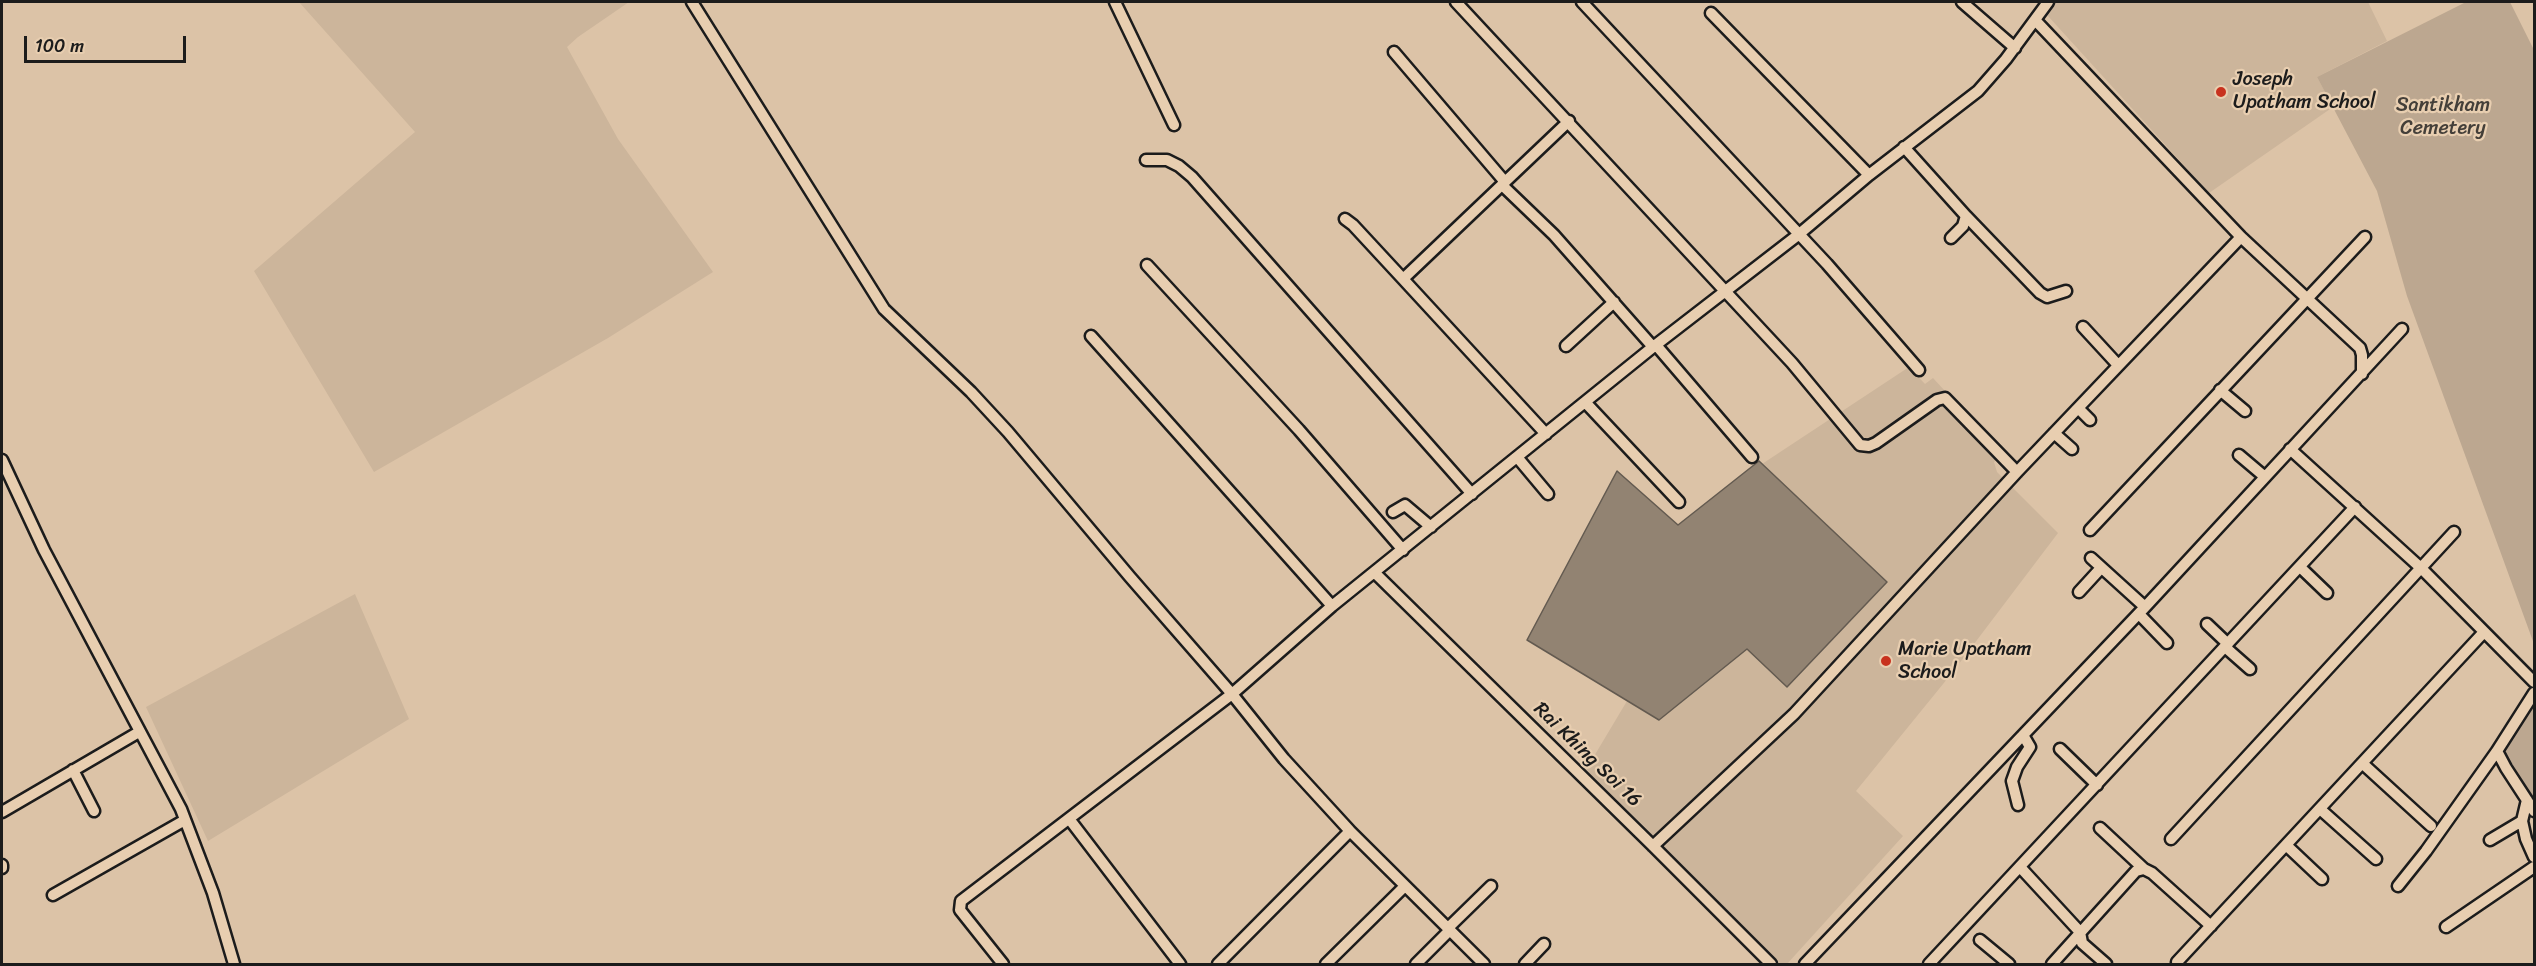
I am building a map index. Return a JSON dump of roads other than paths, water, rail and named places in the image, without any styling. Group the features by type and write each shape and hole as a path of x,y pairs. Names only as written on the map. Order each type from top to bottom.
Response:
{"street":[{"path":"692,2 884,309 971,392 1008,432 1232,694 1284,759 1350,831 1484,964"},
{"path":"1114,2 1174,125"},
{"path":"1456,2 1792,363 1860,445 1869,446 1876,443 1937,400 1945,398 2017,472"},
{"path":"1582,2 1827,264 1919,370"},
{"path":"1962,2 2015,48"},
{"path":"1003,964 960,910 961,901 1232,694 1332,606 1655,346 1798,235 1904,147 1978,91 2015,48 2048,2"},
{"path":"1711,13 1869,175"},
{"path":"2035,20 2241,237 2360,348 2362,374"},
{"path":"1394,52 1503,184 1554,235 1752,457"},
{"path":"1403,279 1569,121"},
{"path":"1904,147 2040,293 2047,297 2066,291"},
{"path":"1146,160 1167,160 1192,177 1472,494"},
{"path":"1951,238 1963,226 1966,216"},
{"path":"1345,219 1546,434"},
{"path":"1653,846 1794,714 2017,472 2241,237"},
{"path":"2090,530 2365,237"},
{"path":"1147,265 1292,423 1403,550"},
{"path":"1566,346 1614,302"},
{"path":"2083,327 2118,365"},
{"path":"1805,964 2142,610 2402,329"},
{"path":"1091,336 1332,606"},
{"path":"2220,390 2246,411"},
{"path":"1585,402 1678,502"},
{"path":"2078,408 2090,420"},
{"path":"2054,433 2072,449"},
{"path":"2290,449 2422,569 2535,682"},
{"path":"2240,455 2265,477"},
{"path":"1517,457 1548,494"},
{"path":"2,460 44,550 185,820 213,892 234,964"},
{"path":"1393,512 1405,505 1431,527"},
{"path":"1929,964 2355,507"},
{"path":"2171,839 2454,532"},
{"path":"2091,558 2142,610 2167,643"},
{"path":"2300,567 2328,593"},
{"path":"2079,592 2101,568"},
{"name":"Rai Khing Soi 16","path":"1375,573 1771,964"},
{"path":"2207,624 2250,669"},
{"path":"2177,962 2484,632"},
{"path":"2398,886 2498,751 2535,693"},
{"path":"2,812 139,732"},
{"path":"2018,805 2012,781 2017,767 2030,747 2023,735"},
{"path":"2060,749 2097,786"},
{"path":"2498,751 2535,811"},
{"path":"2362,763 2431,826"},
{"path":"73,770 94,811"},
{"path":"2527,800 2522,821 2526,839 2535,857"},
{"path":"2320,809 2376,859"},
{"path":"53,895 185,820"},
{"path":"1070,820 1180,964"},
{"path":"2490,840 2522,821"},
{"path":"2100,828 2211,926"},
{"path":"1218,964 1350,831"},
{"path":"2286,845 2322,879"},
{"path":"2020,867 2080,932 2082,943 2106,964"},
{"path":"2446,927 2535,867"},
{"path":"2052,964 2136,871 2144,869"},
{"path":"1326,964 1405,886"},
{"path":"1416,964 1491,886"},
{"path":"1980,940 2009,964"},
{"path":"1525,964 1544,944"}],"place":[{"name":"Joseph Upatham School","path":"2221,92"},
{"name":"Marie Upatham School","path":"1886,661"}],"park label":[{"name":"Santikham Cemetery","path":"2443,118"}]}
